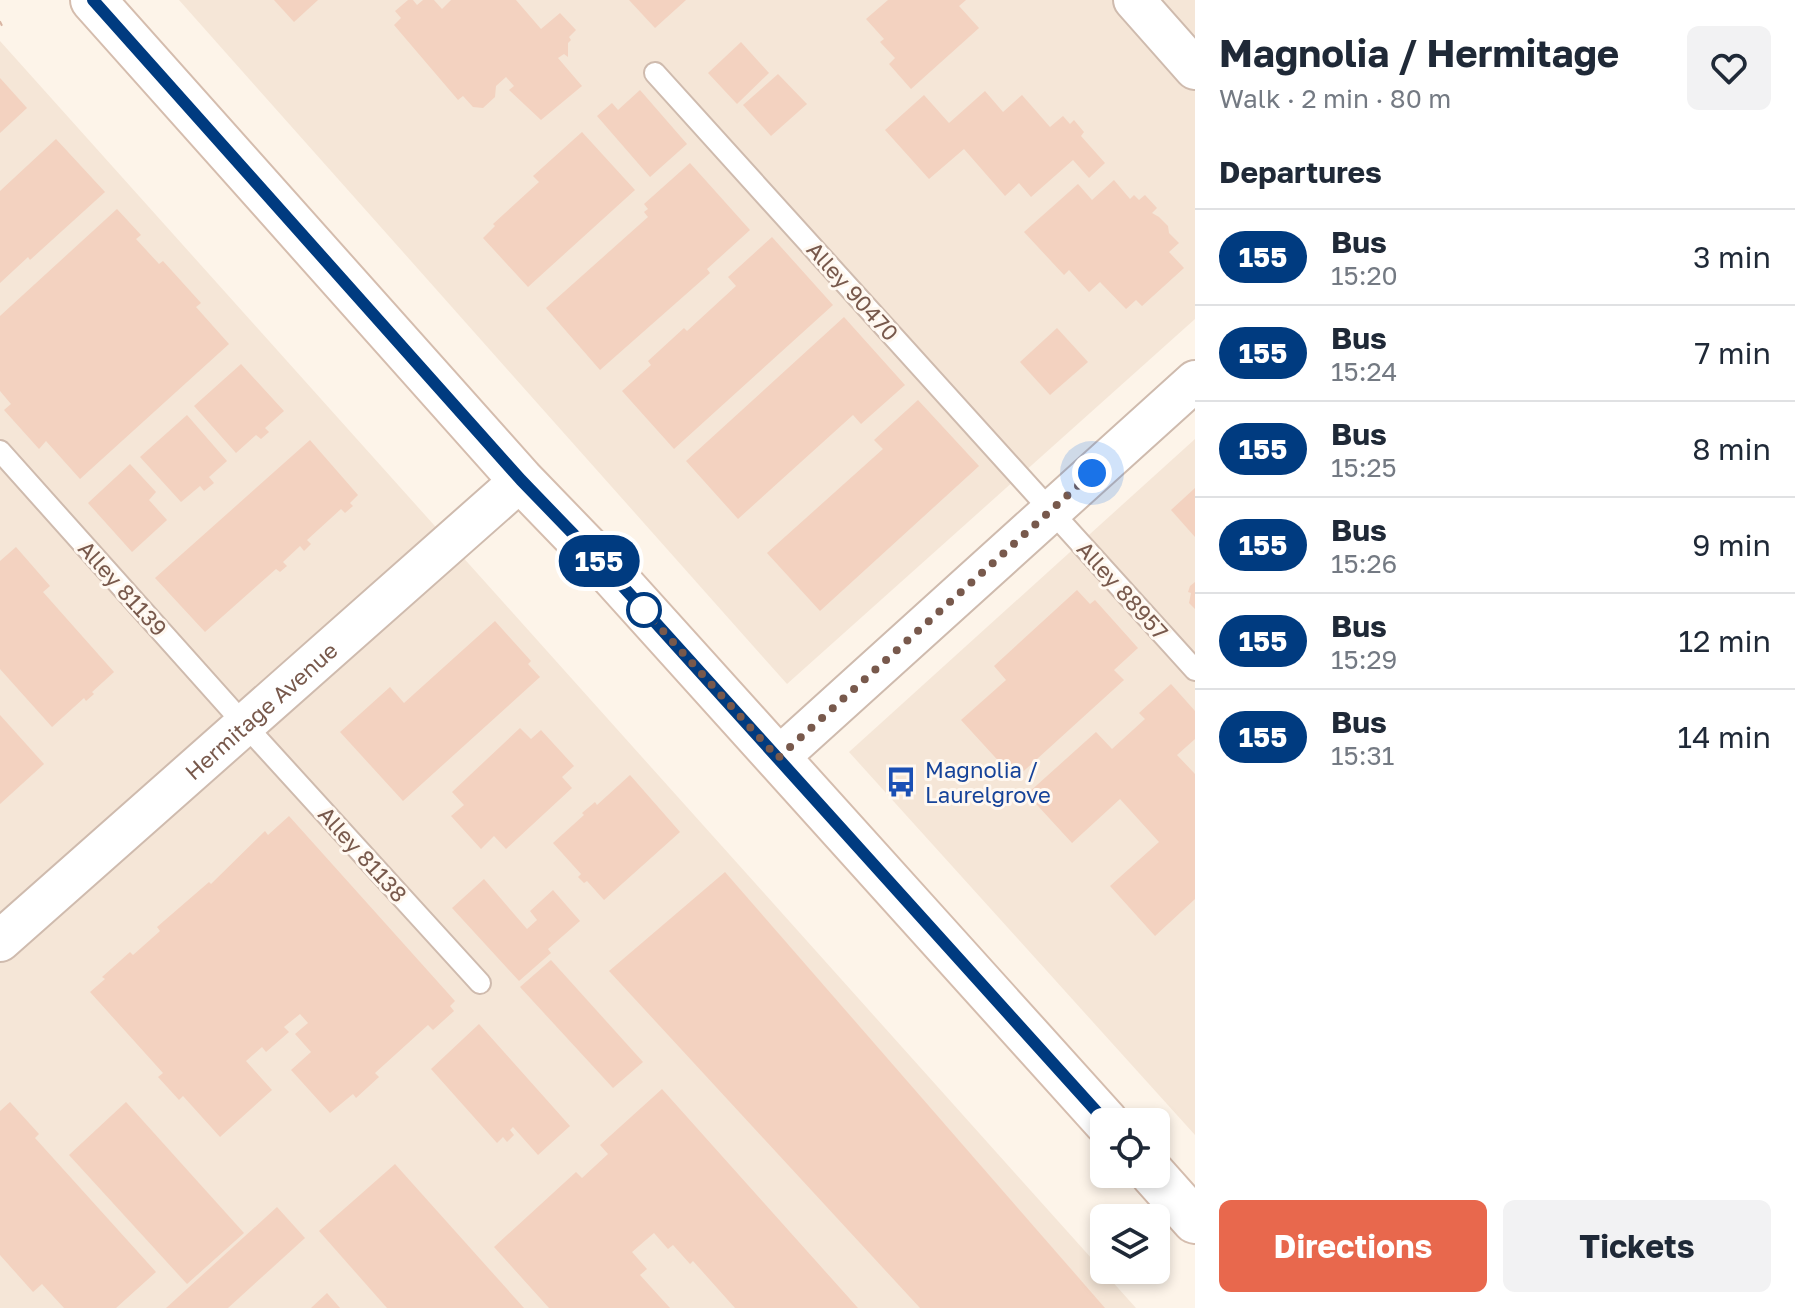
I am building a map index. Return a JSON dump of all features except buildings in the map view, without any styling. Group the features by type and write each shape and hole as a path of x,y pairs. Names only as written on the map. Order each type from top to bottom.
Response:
{"main road":[{"path":"93,0 521,480 608,570 1093,1108"},
{"path":"1166,1188 1195,1221"}],"street":[{"path":"1134,0 1195,69"},
{"path":"778,758 1195,381"},
{"name":"Hermitage Avenue","path":"0,941 521,480"}],"lane":[{"name":"Alley 90470","path":"655,73 1051,510"},
{"name":"Alley 81139","path":"0,451 245,725"},
{"name":"Alley 88957","path":"1051,510 1195,670"},
{"name":"Alley 81138","path":"245,725 480,983"}],"shaded area":[{"path":"179,0 1195,0 1195,319 787,684"},
{"path":"0,41 1090,1257 1090,1284 1114,1284 1136,1308 0,1308"},
{"path":"1195,439 1195,1135 849,752"}],"bus line":[{"name":"155","path":"93,0 521,480 608,570 1093,1108"}],"place":[{"name":"Magnolia / Laurelgrove","path":"901,782"}],"route":[{"path":"644,610 778,758 1092,473"}]}
